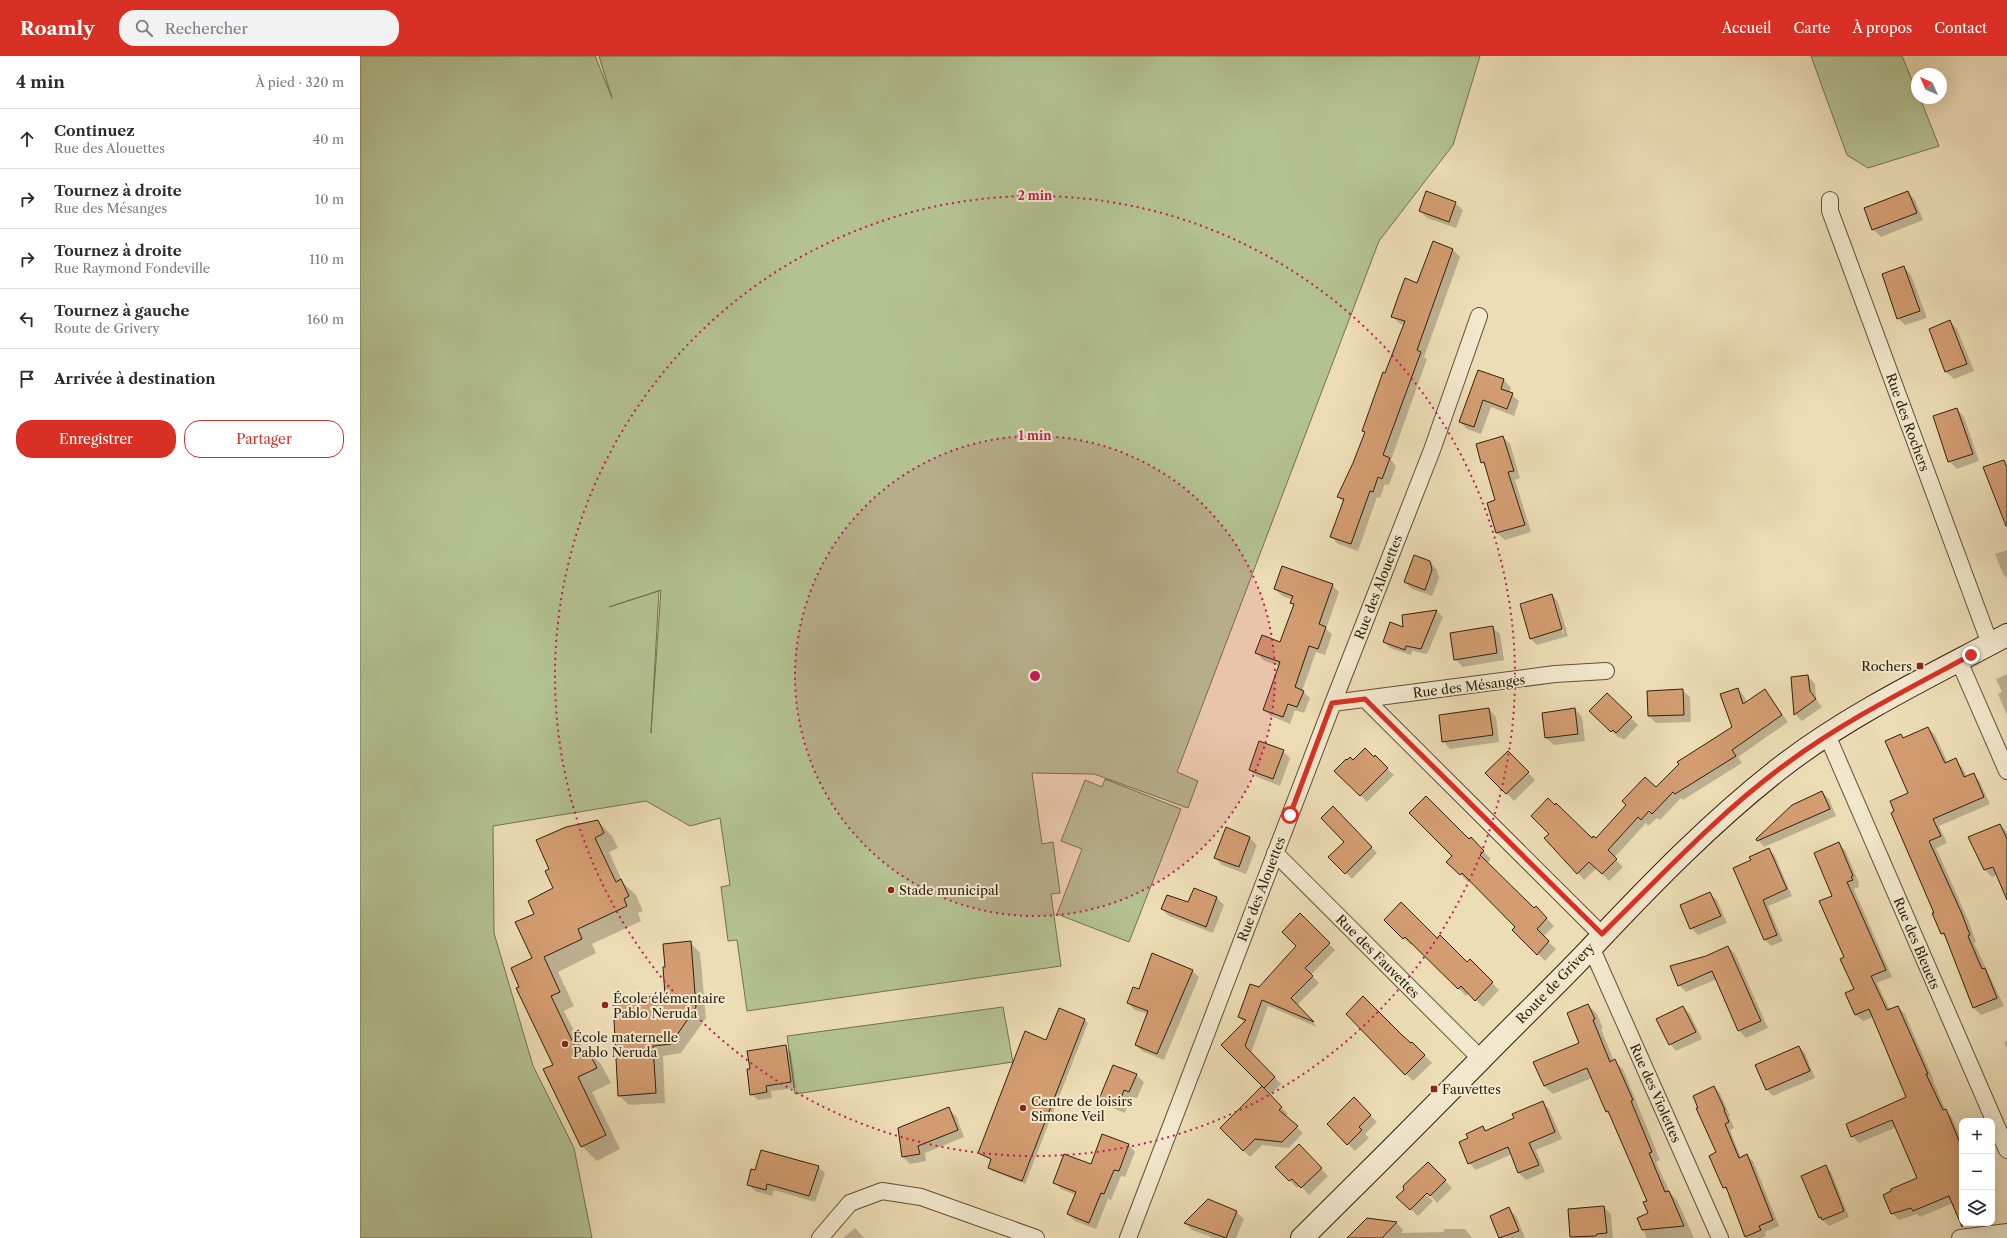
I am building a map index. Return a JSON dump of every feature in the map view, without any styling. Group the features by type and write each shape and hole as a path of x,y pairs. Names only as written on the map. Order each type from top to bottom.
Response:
{"street":[{"name":"Rue des Rochers","path":"1830,200 1830,211 1998,640"},
{"name":"Rue des Alouettes","path":"1128,1238 1332,703 1432,450 1479,316"},
{"name":"Route de Grivery","path":"1302,1238 1715,823 1785,764 1827,735 1896,694 1998,640"},
{"path":"1959,661 2007,771"},
{"name":"Rue des Mésanges","path":"1332,703 1555,674 1606,671"},
{"path":"1365,699 1597,941"},
{"name":"Rue des Bleuets","path":"1827,735 2007,1150"},
{"name":"Rue des Fauvettes","path":"1275,853 1481,1058"},
{"name":"Rue des Violettes","path":"1597,941 1720,1238"},
{"path":"820,1238 850,1203 882,1191 921,1197 1032,1237"},
{"path":"1960,1238 2007,1232"}],"green space":[{"path":"360,56 595,56 612,98 599,56 1480,56 1453,145 1379,241 1177,772 1198,781 1188,808 1094,774 1032,773 1042,844 1053,842 1060,893 1051,894 1061,966 747,1011 737,940 728,941 721,887 730,885 720,818 690,826 646,801 493,826 494,933 533,1066 574,1148 592,1238 360,1238","holes":["661,590 651,728 659,591 609,607"]},
{"path":"1811,56 1902,56 1911,78 1911,104 1922,104 1939,146 1868,168 1847,155"},
{"path":"1105,779 1181,809 1129,942 1057,914 1082,849 1061,841 1085,780 1102,787"},
{"path":"1003,1007 1013,1062 795,1094 787,1036"}],"building":[{"path":"1426,191 1456,202 1449,222 1419,211"},
{"path":"1908,191 1917,213 1872,230 1864,208"},
{"path":"1433,241 1453,249 1417,350 1421,352 1383,455 1390,458 1382,479 1378,477 1373,492 1370,491 1351,544 1330,537 1344,499 1337,497 1353,463 1365,432 1362,431 1383,372 1385,373 1405,321 1391,317 1405,278 1417,283"},
{"path":"1904,266 1920,311 1897,319 1882,274"},
{"path":"1950,320 1967,364 1945,372 1929,329"},
{"path":"1478,370 1504,379 1501,389 1513,393 1507,409 1483,400 1474,427 1459,422"},
{"path":"1957,408 1973,454 1948,462 1933,416"},
{"path":"1503,436 1514,471 1508,472 1525,525 1496,533 1487,503 1495,500 1484,462 1481,463 1476,444"},
{"path":"2004,460 2007,468 2007,526 1983,467"},
{"path":"1414,555 1430,561 1432,570 1425,590 1404,582"},
{"path":"1282,566 1333,584 1319,624 1326,627 1318,649 1309,646 1295,687 1304,691 1297,707 1288,704 1283,717 1263,710 1280,662 1255,653 1262,635 1280,642 1294,604 1290,603 1293,596 1274,589"},
{"path":"1552,594 1562,629 1530,639 1520,604"},
{"path":"1437,610 1421,649 1406,646 1405,650 1383,642 1390,622 1403,627 1402,615"},
{"path":"1493,626 1497,653 1454,660 1450,633"},
{"path":"1808,675 1810,691 1816,699 1794,715 1791,677"},
{"path":"1738,688 1743,704 1765,689 1782,715 1732,750 1736,756 1675,794 1673,792 1652,814 1649,811 1641,820 1638,817 1608,850 1617,859 1602,874 1589,862 1577,874 1544,838 1549,834 1531,816 1548,798 1555,805 1556,803 1592,838 1593,836 1596,838 1626,805 1622,801 1645,777 1656,787 1679,764 1677,762 1732,727 1720,694"},
{"path":"1683,689 1684,715 1648,716 1647,691"},
{"path":"1607,693 1632,717 1616,733 1613,730 1611,732 1589,711"},
{"path":"1489,708 1493,735 1442,742 1439,715"},
{"path":"1575,708 1578,734 1545,738 1542,713"},
{"path":"1928,727 1945,763 1956,758 1964,777 1974,773 1984,797 1933,819 1941,836 1929,841 1962,914 1970,935 1968,936 1982,969 1985,968 1997,998 1973,1008 1944,933 1941,934 1932,913 1934,913 1891,813 1894,811 1890,801 1908,793 1885,741 1901,734 1903,738"},
{"path":"1259,741 1284,750 1273,779 1249,770"},
{"path":"1365,748 1374,757 1375,755 1388,768 1360,796 1334,771 1346,759 1347,760 1350,757 1353,760"},
{"path":"1508,751 1529,772 1506,794 1485,773"},
{"path":"1822,791 1830,809 1757,841 1756,839 1792,805"},
{"path":"1426,796 1469,839 1471,837 1484,851 1480,855 1534,908 1536,906 1547,918 1537,929 1549,941 1537,955 1512,930 1515,927 1462,873 1460,875 1446,862 1452,856 1409,813"},
{"path":"1333,806 1372,847 1345,874 1328,857 1344,842 1321,818"},
{"path":"598,820 604,833 595,838 616,882 621,879 629,896 624,899 627,906 578,929 582,939 544,957 560,992 551,996 578,1053 587,1048 597,1068 578,1077 606,1135 581,1147 543,1069 553,1065 516,988 519,987 511,968 532,958 515,922 534,914 528,901 553,888 545,871 549,869 536,840 566,827"},
{"path":"2000,824 2007,839 2007,900 1993,867 1984,870 1968,837"},
{"path":"1226,827 1250,837 1239,867 1214,858"},
{"path":"1839,842 1853,876 1851,877 1853,880 1847,882 1886,970 1871,976 1887,1010 1898,1006 1928,1074 1926,1074 1943,1110 1946,1109 1959,1141 1959,1220 1949,1196 1913,1211 1911,1208 1891,1214 1883,1195 1891,1191 1891,1189 1917,1178 1892,1120 1851,1137 1846,1124 1906,1097 1869,1009 1855,1015 1845,993 1854,989 1840,959 1844,957 1819,901 1832,896 1814,853"},
{"path":"1769,848 1787,889 1763,900 1777,935 1764,940 1733,868 1751,860 1749,857"},
{"path":"1194,888 1217,897 1206,927 1161,909 1167,895 1188,902"},
{"path":"1710,892 1721,916 1690,929 1680,905"},
{"path":"1401,902 1437,938 1440,935 1467,962 1470,959 1493,982 1475,1001 1461,986 1458,989 1405,937 1403,939 1384,920"},
{"path":"1300,913 1330,943 1305,968 1313,976 1291,998 1314,1022 1262,1000 1245,1046 1275,1077 1264,1088 1221,1045 1246,1020 1238,1017 1250,984 1259,987 1296,946 1282,932"},
{"path":"691,941 696,1007 671,1044 653,1046 656,1093 618,1096 613,1001 665,995 663,944"},
{"path":"1728,946 1761,1021 1738,1031 1712,971 1678,986 1670,966 1706,956"},
{"path":"1152,953 1193,970 1157,1054 1135,1045 1148,1011 1127,1003 1133,987 1139,989"},
{"path":"1363,996 1403,1036 1411,1043 1412,1042 1425,1055 1405,1075 1346,1014"},
{"path":"1588,1004 1595,1019 1593,1020 1610,1062 1615,1059 1633,1100 1631,1101 1652,1152 1649,1153 1665,1192 1669,1191 1684,1226 1642,1230 1637,1218 1648,1213 1643,1202 1647,1201 1608,1111 1606,1112 1587,1068 1544,1086 1533,1062 1579,1043 1567,1013"},
{"path":"1683,1006 1696,1032 1669,1045 1656,1019"},
{"name":"Centre de loisirs Simone Veil","path":"1059,1008 1085,1019 1022,1181 988,1168 991,1159 978,1153 1025,1031 1046,1040"},
{"path":"786,1045 791,1082 766,1086 767,1092 750,1095 747,1069 750,1069 747,1051"},
{"path":"1799,1046 1810,1071 1766,1090 1755,1065"},
{"path":"1113,1065 1137,1074 1129,1092 1124,1090 1118,1106 1099,1099"},
{"path":"1262,1086 1282,1107 1279,1110 1298,1126 1282,1142 1255,1139 1243,1151 1220,1128"},
{"path":"1714,1086 1725,1110 1729,1122 1725,1124 1739,1158 1747,1154 1773,1220 1759,1226 1761,1230 1745,1237 1726,1187 1723,1188 1709,1156 1716,1152 1696,1108 1698,1108 1693,1096"},
{"path":"1354,1097 1371,1115 1359,1127 1362,1130 1347,1145 1327,1124"},
{"path":"1543,1101 1555,1132 1529,1143 1539,1165 1518,1173 1508,1147 1468,1164 1459,1142 1468,1138 1466,1134 1483,1126 1485,1131 1514,1118 1512,1114"},
{"path":"949,1107 958,1130 918,1146 920,1154 902,1157 898,1128"},
{"path":"1102,1134 1129,1144 1119,1171 1114,1170 1104,1194 1101,1193 1089,1223 1067,1214 1076,1192 1053,1183 1064,1154 1091,1164"},
{"path":"1299,1144 1322,1168 1301,1188 1292,1179 1289,1181 1275,1167"},
{"path":"761,1150 819,1166 809,1196 767,1184 766,1190 747,1185 751,1169 755,1170"},
{"path":"1428,1162 1446,1180 1430,1196 1427,1193 1410,1210 1396,1197 1404,1190 1403,1186"},
{"path":"1826,1165 1844,1211 1822,1220 1821,1217 1819,1218 1801,1176"},
{"path":"1208,1199 1237,1211 1226,1238 1184,1223"},
{"path":"1604,1206 1607,1233 1597,1234 1596,1236 1570,1237 1568,1209"},
{"path":"1509,1207 1519,1231 1499,1238 1490,1216"},
{"path":"1367,1218 1397,1222 1382,1238 1347,1238"}],"place":[{"name":"Rochers","path":"1920,666"},
{"name":"Stade municipal","path":"891,890"},
{"name":"École élémentaire Pablo Neruda","path":"605,1005"},
{"name":"École maternelle Pablo Neruda","path":"565,1044"},
{"name":"Fauvettes","path":"1434,1089"},
{"name":"Centre de loisirs Simone Veil","path":"1023,1108"}],"route":[{"path":"1290,815 1332,703 1365,699 1602,934 1715,823 1785,764 1827,735 1896,694 1971,655"}]}
